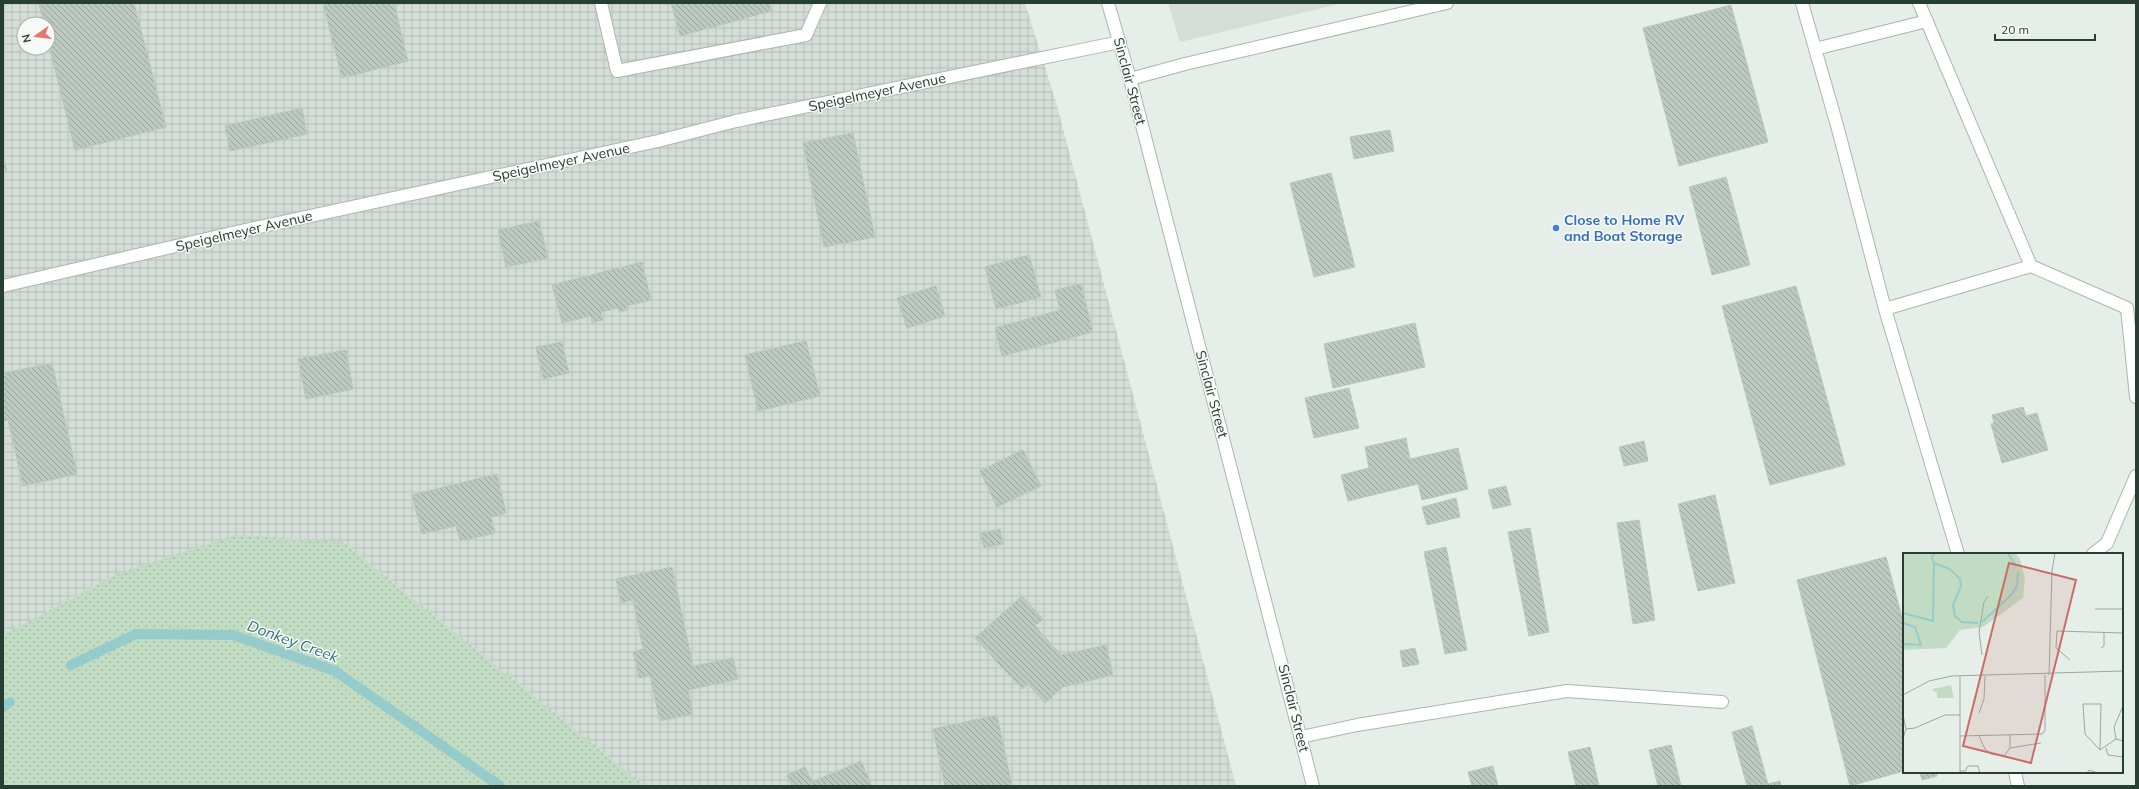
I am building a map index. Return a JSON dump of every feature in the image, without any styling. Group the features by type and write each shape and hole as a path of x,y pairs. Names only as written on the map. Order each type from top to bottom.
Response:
{"street":[{"path":"601,3 617,71 806,35 820,3"},
{"name":"Sinclair Street","path":"1108,3 1130,79 1313,786"},
{"path":"1130,79 1185,64 1447,3"},
{"path":"1802,3 1885,309 1958,553"},
{"path":"1919,3 2031,266"},
{"path":"1815,49 1927,21"},
{"name":"Speigelmeyer Avenue","path":"3,286 245,230 658,141 736,121 1120,42"},
{"path":"1885,309 2031,266 2127,308 2136,397"},
{"path":"2094,553 2107,543 2136,476"},
{"path":"1301,737 1357,725 1567,691 1722,702"},
{"path":"2015,773 2018,786"}],"shaded area":[{"path":"3,3 1025,3 1057,106 1236,786 645,786 343,542 117,574 3,635"},
{"path":"1168,3 1343,3 1180,42"}],"green space":[{"path":"236,535 343,542 645,786 3,786 3,635 117,574"}],"building":[{"path":"48,3 134,3 166,127 75,150 52,56 56,56 56,16 42,16 39,5"},
{"path":"323,3 394,3 408,61 342,78"},
{"path":"671,3 769,3 771,11 680,36"},
{"path":"1731,5 1768,142 1679,166 1643,28"},
{"path":"302,108 307,134 230,151 225,126"},
{"path":"1390,130 1394,151 1354,159 1350,137"},
{"path":"853,133 875,237 824,247 803,143"},
{"path":"3,157 7,172 3,173"},
{"path":"1331,173 1355,267 1314,277 1290,183"},
{"path":"1726,177 1750,265 1712,275 1689,187"},
{"path":"539,221 548,258 506,267 498,230"},
{"path":"1029,255 1041,297 996,309 985,267"},
{"path":"642,262 651,300 626,306 627,310 619,312 618,308 601,312 603,320 592,323 591,316 562,323 552,285"},
{"path":"1081,284 1093,332 1002,356 995,328 1060,310 1055,290"},
{"path":"936,286 945,316 907,328 897,298"},
{"path":"1796,286 1845,465 1770,485 1722,306"},
{"path":"1415,323 1425,367 1333,388 1324,344"},
{"path":"806,341 820,396 758,411 745,355"},
{"path":"562,342 569,373 543,379 536,347"},
{"path":"346,350 353,389 306,399 298,359"},
{"path":"52,363 77,474 23,486 8,420 3,421 3,371 4,373"},
{"path":"1349,388 1359,428 1314,438 1305,398"},
{"path":"2023,407 2026,416 2037,413 2048,450 2002,463 1991,424 1994,423 1992,415"},
{"path":"1406,438 1410,459 1458,448 1468,489 1422,500 1418,484 1348,501 1341,475 1369,468 1365,447"},
{"path":"1644,441 1648,461 1624,466 1619,447"},
{"path":"1023,450 1041,486 997,507 980,471"},
{"path":"497,474 506,513 491,517 495,533 460,541 456,526 422,534 412,495"},
{"path":"1506,486 1511,505 1493,509 1488,490"},
{"path":"1715,495 1735,583 1698,591 1678,504"},
{"path":"1456,498 1460,517 1427,525 1422,507"},
{"path":"1639,520 1655,620 1633,624 1617,523"},
{"path":"1530,528 1549,632 1529,636 1508,532"},
{"path":"1000,529 1003,544 984,548 980,533"},
{"path":"1446,547 1467,650 1445,654 1424,552"},
{"path":"1886,557 1903,621 1903,771 1850,786 1797,580"},
{"path":"672,567 693,666 733,658 738,679 688,690 693,714 660,721 650,676 639,678 633,652 643,649 633,600 621,603 616,579"},
{"path":"1022,596 1043,619 1035,626 1061,655 1106,645 1113,675 1063,687 1045,703 1028,684 1022,689 975,638"},
{"path":"1415,648 1419,664 1403,667 1400,651"},
{"path":"997,715 1012,786 945,786 933,729"},
{"path":"1752,726 1768,784 1780,781 1781,786 1747,786 1732,732"},
{"path":"1671,745 1681,786 1658,786 1649,750"},
{"path":"1590,747 1599,786 1576,786 1568,752"},
{"path":"861,761 872,786 792,786 787,775 805,767 812,782"},
{"path":"1493,766 1498,786 1472,786 1468,772"},
{"path":"1920,773 1936,773 1937,776 1922,780"}],"waterway":[{"name":"Donkey Creek","path":"71,665 136,634 233,635 335,671 500,786"},
{"name":"Donkey Creek","path":"3,707 10,702"}],"place":[{"name":"Close to Home RV and Boat Storage","path":"1556,228"}]}
